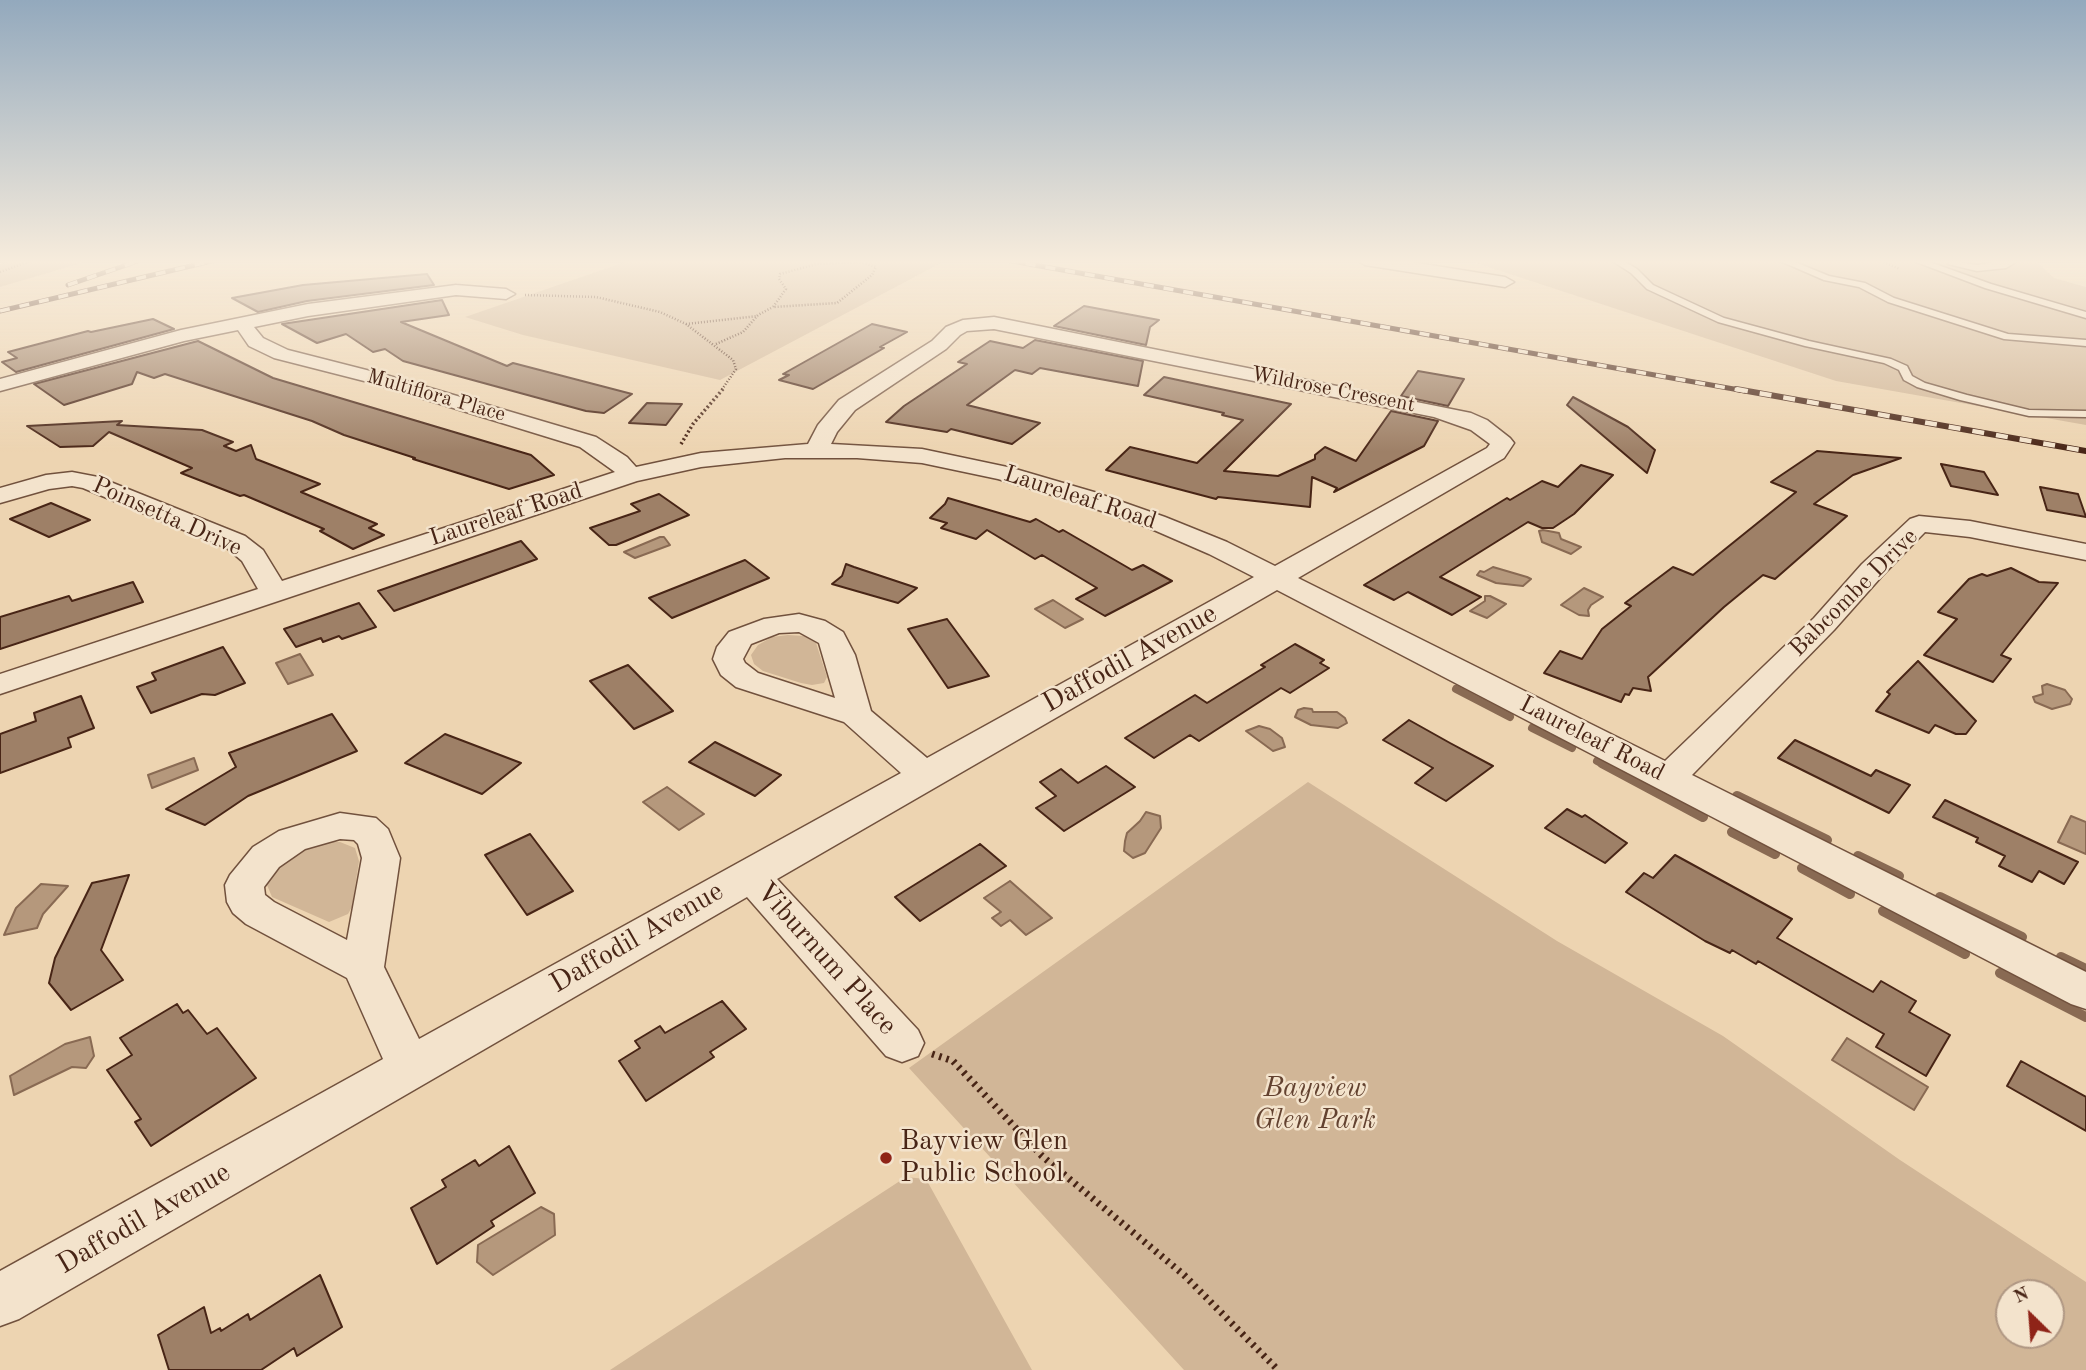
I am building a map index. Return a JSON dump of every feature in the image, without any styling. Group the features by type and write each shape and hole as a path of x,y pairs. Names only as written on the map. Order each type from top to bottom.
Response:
{"street":[{"path":"0,385 181,336 238,324"},
{"name":"Multiflora Place","path":"243,324 256,342 281,354 379,379 579,439 619,462 631,475"},
{"name":"Wildrose Crescent","path":"817,450 826,430 847,405 939,345 953,331 963,326 985,324"},
{"name":"Wildrose Crescent","path":"1000,324 1437,411 1471,421 1493,433 1502,443 1496,453 1274,578"},
{"name":"Laureleaf Road","path":"0,684 631,475 677,464 762,453 817,450 922,456 1003,473 1156,522 1218,548 2086,992"},
{"name":"Poinsetta Drive","path":"0,496 46,482 72,479 89,482 236,542 253,556 274,592"},
{"name":"Babcombe Drive","path":"1668,778 1824,624 1872,570 1919,524 1970,529 2086,552"},
{"name":"Daffodil Avenue","path":"0,1300 1274,578"},
{"path":"856,715 925,775"},
{"name":"Viburnum Place","path":"749,874 902,1043"},
{"path":"363,967 410,1068"}],"lane":[{"path":"1735,324 1808,344 1887,361 1903,368 1908,378 1921,385 1974,400 2029,413 2086,414"},
{"path":"1963,324 2005,338 2086,344"}],"path":[{"path":"677,464 682,439 736,369 733,360 686,324"},
{"path":"715,344 743,332 751,324"},
{"path":"902,1043 953,1061 1042,1156 1184,1275 1278,1370"}],"green space":[{"path":"487,324 826,324 720,380 523,335"},
{"path":"1662,324 2086,324 2086,425 1836,381"},
{"path":"804,636 816,643 827,677 824,683 801,683 763,671 754,664 751,655 758,645 772,637"},
{"name":"Bayview Glen Park","path":"1308,782 1557,941 1723,1036 1900,1160 2086,1282 2086,1370 1184,1370 909,1068"},
{"path":"328,842 340,842 355,848 359,861 352,907 348,914 329,922 272,897 267,885 275,868 301,849"},
{"path":"906,1177 926,1179 1032,1370 610,1370"}],"shaded area":[{"path":"1539,531 1559,533 1561,539 1581,547 1571,554 1542,542"},
{"path":"664,537 670,545 635,558 624,552"},
{"path":"1493,567 1531,579 1523,586 1496,583 1477,575 1480,571 1484,572"},
{"path":"1584,588 1603,597 1591,605 1589,616 1579,615 1561,605"},
{"path":"1485,596 1506,604 1487,618 1470,611 1485,601"},
{"path":"1053,600 1083,619 1065,628 1035,609"},
{"path":"300,654 313,675 288,684 276,663"},
{"path":"2047,684 2065,690 2072,699 2070,704 2052,709 2035,702 2033,697 2043,694 2042,686"},
{"path":"1312,709 1313,712 1337,712 1347,723 1338,728 1311,725 1295,717 1298,710"},
{"path":"1259,726 1270,729 1282,738 1285,747 1273,751 1246,731"},
{"path":"194,758 198,770 152,788 148,775"},
{"path":"667,787 704,814 679,830 643,802"},
{"path":"1146,812 1160,816 1161,828 1145,853 1133,858 1124,851 1127,833"},
{"path":"2071,816 2086,822 2086,854 2058,842"},
{"path":"1010,881 1052,918 1026,935 1010,920 1001,926 992,918 1001,912 984,898"},
{"path":"41,884 68,886 43,914 37,928 4,935 16,908"},
{"path":"90,1037 94,1056 86,1068 72,1067 14,1095 10,1076 65,1044"},
{"path":"1847,1038 1928,1087 1914,1110 1832,1060"},
{"path":"541,1207 554,1214 555,1235 493,1275 477,1262 478,1245"}],"building":[{"path":"129,324 163,324 174,329 16,372 2,362 17,358 8,352"},
{"path":"282,324 406,324 507,366 513,363 632,394 604,413 586,411 403,361 385,349 373,352 346,334 317,343"},
{"path":"872,324 907,332 813,389 779,380 789,375 783,374"},
{"path":"1154,324 1150,327 1146,345 1054,326"},
{"path":"1035,340 1143,361 1138,386 1040,368 1032,374 1015,370 967,405 1040,423 1012,444 951,429 947,432 886,422 904,406 967,364 958,362 990,341 1023,348"},
{"path":"198,341 273,378 531,455 554,475 509,489 165,374 154,378 137,372 132,384 64,405 34,384"},
{"path":"1418,371 1464,379 1448,406 1401,396"},
{"path":"1164,377 1291,404 1224,471 1278,476 1315,459 1315,455 1325,447 1356,461 1391,411 1438,421 1424,446 1334,492 1337,488 1312,477 1310,507 1218,497 1216,499 1106,470 1130,447 1197,463 1243,420 1222,415 1224,413 1144,395"},
{"path":"1573,397 1628,427 1655,450 1647,473 1567,405"},
{"path":"647,403 682,404 666,425 629,423"},
{"path":"122,421 117,425 202,430 233,442 224,446 236,451 251,445 256,459 320,484 301,492 377,524 369,528 384,535 353,549 320,531 324,529 244,495 240,496 181,473 192,468 109,432 93,446 60,447 27,426"},
{"path":"1817,451 1901,458 1853,475 1814,504 1847,516 1775,579 1763,575 1724,607 1648,677 1651,691 1633,688 1629,695 1625,694 1621,702 1544,673 1560,651 1582,659 1602,629 1631,606 1625,603 1673,567 1693,575 1796,492 1771,482"},
{"path":"1941,464 1984,472 1998,495 1951,486"},
{"path":"1581,465 1613,475 1574,514 1553,528 1542,528 1528,522 1440,577 1481,597 1452,615 1408,592 1394,600 1364,585 1507,498 1510,500 1542,481 1558,487"},
{"path":"2040,487 2078,494 2086,517 2047,510"},
{"path":"659,494 689,515 616,545 609,545 590,528 640,511 631,504"},
{"path":"948,498 1030,522 1036,519 1059,532 1063,530 1132,570 1143,565 1172,581 1105,616 1076,599 1097,588 1042,555 1035,559 987,530 976,539 941,528 947,523 930,518"},
{"path":"51,503 90,520 49,537 10,519"},
{"path":"521,541 537,559 394,611 378,591"},
{"path":"745,560 769,578 672,618 649,598"},
{"path":"846,564 917,588 898,603 832,584 842,576"},
{"path":"2011,568 2039,582 2058,583 2001,655 2011,659 1993,682 1924,655 1957,619 1938,612 1969,579"},
{"path":"133,582 143,602 0,649 0,617 69,596 72,601"},
{"path":"359,603 376,627 342,639 339,636 323,642 321,638 296,647 284,629"},
{"path":"947,619 989,676 948,688 908,629"},
{"path":"1295,644 1324,660 1320,663 1329,668 1290,693 1281,688 1199,741 1190,735 1154,758 1125,738 1195,695 1207,703 1265,667 1261,665"},
{"path":"223,647 245,683 215,695 202,694 151,713 137,687 156,680 152,673"},
{"path":"1918,661 1976,721 1966,734 1956,734 1935,725 1929,733 1876,711 1890,694 1887,692"},
{"path":"628,665 673,711 634,729 590,681"},
{"path":"81,696 94,728 68,738 71,747 0,773 0,734 36,721 34,713"},
{"path":"332,714 357,751 248,796 205,825 166,809 236,767 229,753"},
{"path":"1409,720 1493,766 1446,801 1415,783 1433,768 1383,740"},
{"path":"445,734 521,763 482,794 405,763"},
{"path":"1795,740 1871,776 1876,770 1910,785 1889,813 1778,758"},
{"path":"715,742 781,775 755,796 689,762"},
{"path":"1106,766 1135,787 1064,831 1036,808 1056,796 1040,782 1061,769 1078,783"},
{"path":"1945,800 2078,862 2064,884 2039,871 2032,882 1999,866 2005,856 1976,842 1978,838 1933,817"},
{"path":"1567,809 1582,817 1585,815 1627,843 1605,863 1545,828"},
{"path":"530,834 573,891 527,915 485,855"},
{"path":"980,844 1006,866 920,921 895,897"},
{"path":"1675,855 1792,919 1777,938 1873,992 1881,981 1916,1001 1909,1012 1950,1035 1926,1076 1876,1047 1884,1034 1758,961 1756,964 1732,950 1730,953 1705,941 1626,892 1644,873 1653,878"},
{"path":"129,875 101,950 123,980 71,1010 49,983 55,958 92,883"},
{"path":"722,1001 746,1029 710,1052 714,1057 646,1101 619,1061 640,1048 635,1041 660,1026 665,1033"},
{"path":"177,1004 183,1013 188,1010 207,1034 217,1028 256,1078 151,1146 135,1122 141,1119 107,1070 132,1055 120,1038"},
{"path":"2021,1061 2086,1097 2086,1131 2007,1086"},
{"path":"509,1146 535,1193 491,1221 494,1226 437,1264 411,1208 446,1187 442,1180 475,1160 479,1166"},
{"path":"320,1275 342,1327 297,1356 294,1348 261,1370 169,1370 158,1335 204,1307 211,1333 220,1328 221,1331 248,1314 250,1320"}],"waterway":[{"path":"1456,689 1510,717"},
{"path":"1532,728 1572,748"},
{"path":"1597,761 1605,765"},
{"path":"1602,763 1703,817"},
{"path":"1737,796 1827,840"},
{"path":"1732,832 1775,854"},
{"path":"1858,856 1899,876"},
{"path":"1802,868 1850,894"},
{"path":"1940,897 2022,937"},
{"path":"1883,911 1965,954"},
{"path":"2061,957 2086,969"},
{"path":"2000,973 2086,1017"}],"railway":[{"path":"1367,324 1745,391"},
{"path":"1736,389 2086,451"}],"place":[{"name":"Bayview Glen Public School","path":"886,1158"}]}
